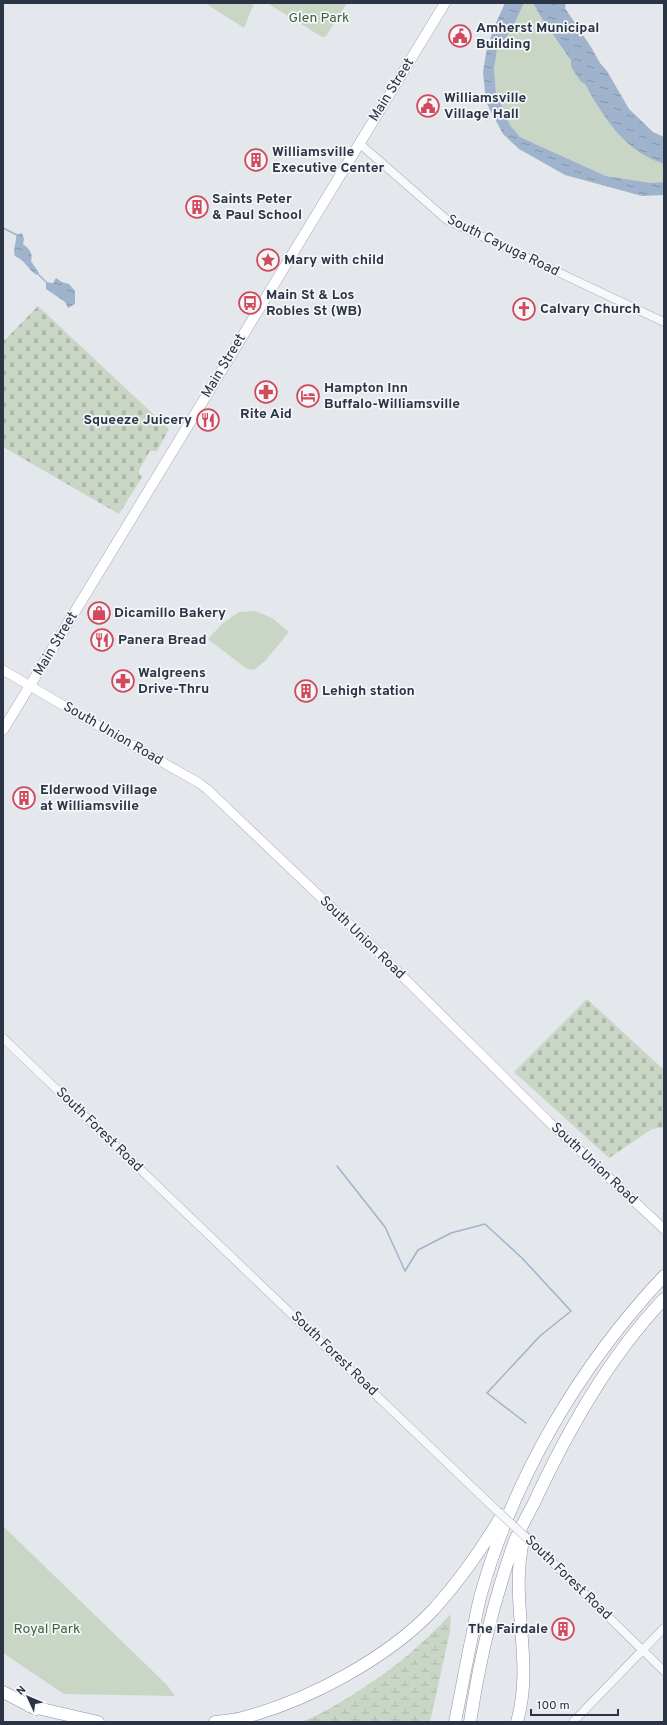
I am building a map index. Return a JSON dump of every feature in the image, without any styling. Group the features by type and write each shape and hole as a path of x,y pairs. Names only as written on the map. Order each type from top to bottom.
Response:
{"highway":[{"path":"215,1722 242,1718 316,1691 377,1656 433,1610 469,1567 488,1539 527,1473 550,1429 592,1365 643,1298 664,1276"},
{"path":"470,1722 480,1664 514,1544 556,1456 575,1422 602,1379 649,1315 664,1299"},
{"path":"455,1722 480,1596 496,1546 527,1473"},
{"path":"517,1722 521,1707 524,1663 517,1587 520,1551 533,1505"},
{"path":"3,1692 64,1722"},
{"path":"29,1706 98,1722"}],"main road":[{"name":"Main Street","path":"3,730 445,3"},
{"name":"South Union Road","path":"3,670 199,782 368,943 548,1121 664,1229"}],"street":[{"name":"South Cayuga Road","path":"359,143 447,220 664,322"},
{"name":"South Forest Road","path":"3,1038 545,1555 664,1671"},
{"path":"573,1722 664,1628"}],"green space":[{"name":"Glen Park","path":"205,3 254,3 244,28"},
{"name":"Glen Park","path":"267,3 347,3 326,36 322,37"},
{"path":"524,3 533,3 571,62 571,67 585,84 611,124 659,162 664,164 664,182 651,183 606,176 520,137 510,125 496,93 494,69 497,50 512,29"},
{"path":"38,306 169,429 157,451 150,451 139,470 139,474 142,477 119,514 3,447 3,342"},
{"path":"255,611 272,618 289,632 266,660 254,670 247,669 208,639 223,623 239,612"},
{"path":"587,999 664,1070 664,1127 652,1129 609,1158 514,1072"},
{"name":"Royal Park","path":"3,1526 167,1685 175,1696 64,1694 3,1653"},
{"path":"451,1614 450,1631 430,1722 300,1722 328,1710 359,1691 387,1671 426,1639"}],"water":[{"path":"505,3 524,3 512,29 497,50 494,69 496,93 510,125 520,137 606,176 651,183 664,182 664,195 642,196 565,175 519,149 503,134 486,102 483,72 486,53 494,27"},
{"path":"533,3 566,3 565,8 600,63 607,71 629,109 653,132 664,137 664,164 637,151 626,142 608,121 585,84 581,82 571,67 571,61 542,19"},
{"path":"22,233 24,239 23,244 31,253 31,261 39,273 37,275 14,254 16,235"},
{"path":"56,278 69,284 75,291 75,304 68,308 65,302 46,289 46,282 53,283"}],"waterway":[{"path":"3,228 17,235"},
{"path":"38,274 47,283"},
{"path":"337,1166 385,1227 405,1271 418,1250 451,1233 485,1224 522,1258 571,1311 540,1336 487,1393 526,1423"}],"place":[{"name":"Amherst Municipal Building","path":"460,36"},
{"name":"Williamsville Village Hall","path":"428,106"},
{"name":"Williamsville Executive Center","path":"256,160"},
{"name":"Saints Peter & Paul School","path":"197,207"},
{"name":"Mary with child","path":"268,260"},
{"name":"Main St & Los Robles St (WB)","path":"250,303"},
{"name":"Calvary Church","path":"524,309"},
{"name":"Rite Aid","path":"266,392"},
{"name":"Hampton Inn Buffalo-Williamsville","path":"308,396"},
{"name":"Squeeze Juicery","path":"208,420"},
{"name":"Dicamillo Bakery","path":"99,613"},
{"name":"Panera Bread","path":"102,640"},
{"name":"Walgreens Drive-Thru","path":"123,681"},
{"name":"Lehigh station","path":"306,691"},
{"name":"Elderwood Village at Williamsville","path":"24,798"},
{"name":"The Fairdale","path":"563,1629"}]}
